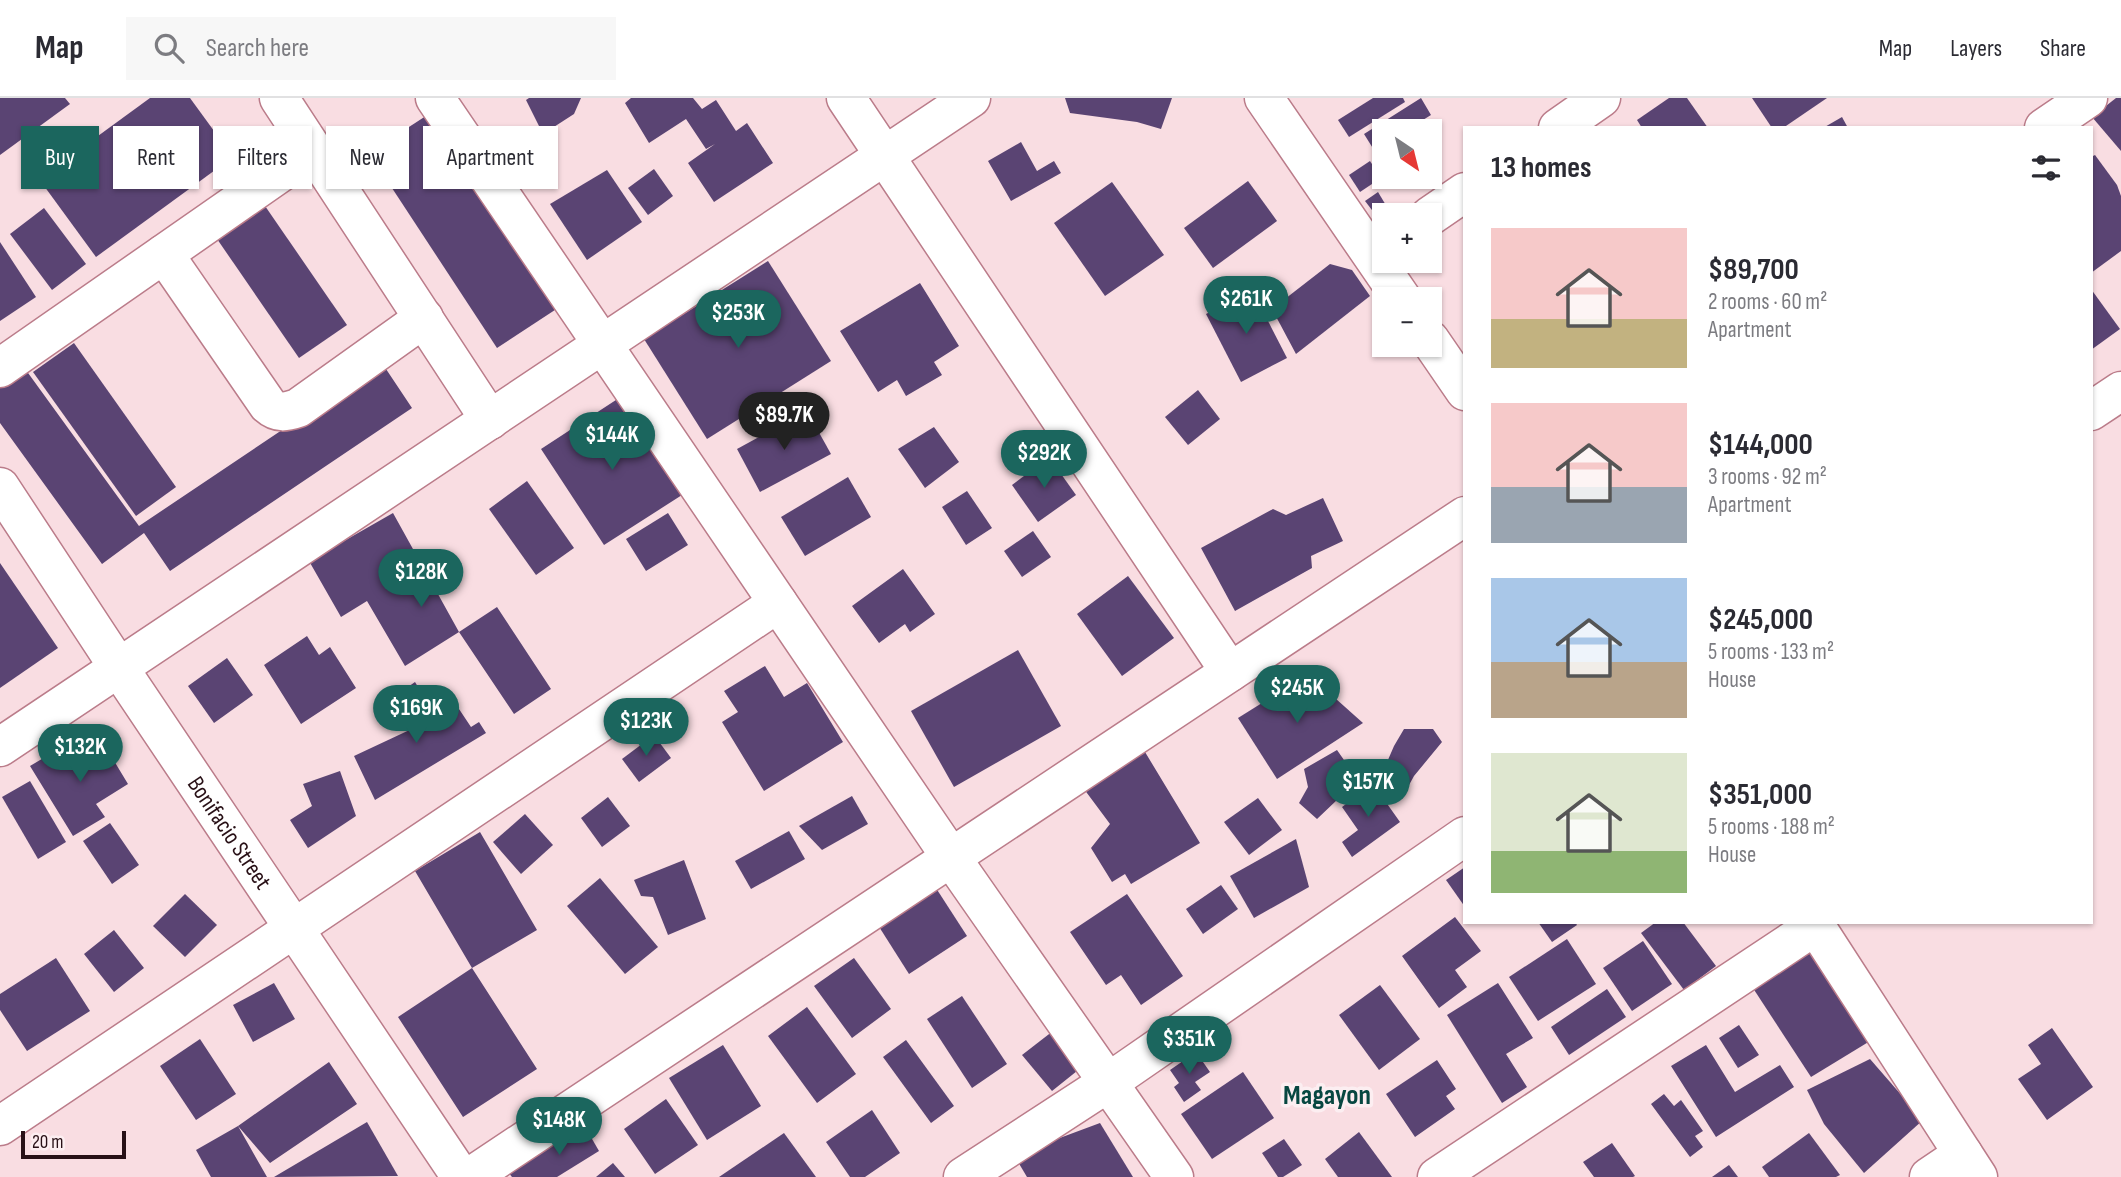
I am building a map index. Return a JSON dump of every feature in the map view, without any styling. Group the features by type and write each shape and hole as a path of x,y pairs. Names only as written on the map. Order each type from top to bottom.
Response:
{"street":[{"path":"279,98 490,420"},
{"path":"435,98 950,856 1174,1177"},
{"path":"846,98 1230,672"},
{"path":"0,747 971,98"},
{"path":"1264,98 1372,244"},
{"path":"1561,126 1601,98"},
{"path":"2047,126 2088,98"},
{"path":"0,368 313,150"},
{"path":"1442,208 1463,193"},
{"path":"164,254 274,411 284,412 298,408 424,318"},
{"path":"1442,357 1463,388"},
{"path":"2093,410 2121,391"},
{"name":"Bonifacio Street","path":"0,487 461,1177"},
{"path":"470,1177 1463,517"},
{"path":"0,1126 778,603"},
{"path":"963,1177 1109,1082 1463,837"},
{"path":"1437,1177 1814,924 1970,1166 1929,1177"}],"building":[{"path":"0,98 65,98 70,104 40,126 21,126 21,140 0,155"},
{"path":"150,98 190,98 213,130 213,172 199,182 199,126 113,126 113,189 189,189 96,257 46,189 99,189 99,135"},
{"path":"581,98 574,114 555,126 539,126 526,100"},
{"path":"631,98 693,98 702,109 716,100 736,131 747,123 773,163 714,202 688,163 715,144 706,149 686,119 649,143 625,103"},
{"path":"1065,98 1172,98 1161,129 1137,122 1070,113"},
{"path":"1373,98 1403,98 1405,102 1378,119 1372,119 1372,123 1349,137 1338,120"},
{"path":"1421,98 1431,115 1424,119 1388,119"},
{"path":"1669,98 1687,98 1707,126 1641,126 1637,120"},
{"path":"1752,98 1827,98 1786,126 1771,126"},
{"path":"2116,98 2121,98 2121,151 2092,117"},
{"path":"432,112 441,126 423,126 423,189 483,189 561,306 497,348 393,189 409,189 409,127"},
{"path":"1842,117 1847,126 1826,126"},
{"path":"1372,129 1372,147 1364,134"},
{"path":"1021,142 1037,171 1054,161 1061,173 1011,201 988,161"},
{"path":"2095,155 2117,185 2121,196 2121,251 2093,272"},
{"path":"1370,161 1372,164 1372,184 1360,192 1349,175"},
{"path":"654,169 673,196 648,215 628,188"},
{"path":"607,170 642,222 587,260 550,204"},
{"path":"1248,181 1277,221 1213,268 1184,228"},
{"path":"1112,182 1164,255 1105,296 1054,223"},
{"path":"1378,192 1385,203 1372,203 1372,210 1365,201"},
{"path":"263,203 347,325 299,358 215,236"},
{"path":"44,208 86,264 52,290 10,234"},
{"path":"0,242 36,297 0,321"},
{"path":"768,261 831,361 707,439 644,339"},
{"path":"1330,264 1352,270 1370,296 1296,354 1272,309"},
{"path":"920,283 959,346 934,362 942,375 906,396 897,380 878,392 840,331"},
{"path":"1252,290 1287,358 1241,382 1206,314"},
{"path":"2093,292 2120,329 2093,349"},
{"path":"74,343 176,487 136,516 33,372"},
{"path":"382,363 412,408 170,571 144,533 102,564 0,423 0,383 23,366 139,526"},
{"path":"1198,390 1220,419 1188,445 1165,417"},
{"path":"619,398 682,495 604,545 541,449"},
{"path":"807,411 831,454 760,492 737,449"},
{"path":"934,427 959,462 925,488 898,449"},
{"path":"1049,457 1076,495 1038,522 1012,485"},
{"path":"848,477 871,517 805,556 781,517"},
{"path":"527,481 574,548 536,575 489,509"},
{"path":"967,491 992,528 966,545 942,507"},
{"path":"1323,498 1343,541 1311,556 1312,568 1235,611 1201,548 1273,509 1286,515"},
{"path":"393,513 459,632 405,666 367,601 341,617 309,561"},
{"path":"668,513 688,545 646,571 626,539"},
{"path":"1033,531 1051,557 1022,577 1004,551"},
{"path":"0,563 58,648 0,688"},
{"path":"903,569 935,614 910,632 905,624 879,643 852,606"},
{"path":"1128,576 1174,638 1122,676 1077,614"},
{"path":"497,607 551,689 514,714 459,632"},
{"path":"307,636 319,655 330,647 356,688 301,724 264,665"},
{"path":"1018,650 1061,726 954,787 911,711"},
{"path":"227,658 253,695 214,723 188,686"},
{"path":"765,666 784,697 807,683 843,742 764,791 722,722 738,712 724,691"},
{"path":"1308,674 1363,723 1277,779 1238,718"},
{"path":"415,682 437,718 457,706 471,727 479,722 486,733 375,800 354,756 418,726 398,694"},
{"path":"1404,729 1433,729 1442,742 1414,776 1403,796 1393,801 1378,783"},
{"path":"654,735 671,758 639,782 622,759"},
{"path":"102,741 128,784 96,804 105,817 73,836 30,766 62,747 70,761"},
{"path":"1337,750 1358,780 1317,819 1299,803 1308,787 1304,769"},
{"path":"1145,752 1200,843 1131,884 1125,874 1112,882 1091,848 1110,824 1084,789"},
{"path":"340,771 356,816 308,848 290,820 312,806 303,784"},
{"path":"30,781 66,842 38,859 2,797"},
{"path":"1373,784 1400,822 1352,857 1342,842 1358,830 1342,807"},
{"path":"852,796 868,824 822,850 799,826"},
{"path":"608,797 630,826 602,847 581,818"},
{"path":"1258,798 1282,830 1249,855 1224,822"},
{"path":"525,814 553,845 521,874 493,842"},
{"path":"110,823 139,865 112,884 83,841"},
{"path":"789,831 805,859 751,889 735,861"},
{"path":"480,832 537,930 472,968 415,871"},
{"path":"1296,839 1309,887 1254,918 1230,876"},
{"path":"684,860 706,919 668,935 653,897 641,896 634,880"},
{"path":"1463,868 1463,904 1446,880"},
{"path":"600,878 658,947 625,974 567,906"},
{"path":"934,885 967,936 909,974 876,922"},
{"path":"1221,885 1238,909 1203,934 1186,909"},
{"path":"185,894 217,925 185,957 153,926"},
{"path":"1127,894 1183,976 1141,1005 1121,975 1106,985 1070,932"},
{"path":"1455,917 1481,951 1455,970 1467,987 1439,1008 1402,956"},
{"path":"1539,924 1576,924 1577,925 1552,942"},
{"path":"1653,924 1684,924 1716,966 1684,990 1641,933"},
{"path":"114,930 144,968 114,992 84,954"},
{"path":"1806,938 1875,1038 1811,1077 1749,982"},
{"path":"1567,939 1596,984 1538,1021 1509,977"},
{"path":"1643,941 1672,984 1632,1011 1603,968"},
{"path":"56,958 90,1011 27,1051 0,1010 0,994"},
{"path":"854,958 891,1009 852,1038 814,986"},
{"path":"472,968 537,1069 463,1117 398,1017"},
{"path":"274,983 295,1019 253,1042 233,1005"},
{"path":"1498,983 1533,1038 1506,1054 1527,1087 1502,1103 1447,1015"},
{"path":"1380,985 1420,1039 1379,1070 1339,1015"},
{"path":"1607,989 1626,1017 1569,1055 1551,1027"},
{"path":"962,996 1007,1064 972,1088 927,1019"},
{"path":"807,1007 856,1074 817,1103 768,1036"},
{"path":"1739,1025 1759,1055 1738,1068 1719,1038"},
{"path":"2052,1028 2093,1087 2047,1120 2018,1079 2041,1064 2028,1045"},
{"path":"1053,1031 1082,1067 1052,1091 1022,1055"},
{"path":"200,1039 236,1094 196,1120 160,1066"},
{"path":"906,1040 954,1106 931,1123 883,1057"},
{"path":"723,1045 761,1106 707,1140 669,1078"},
{"path":"1706,1045 1735,1092 1780,1065 1794,1087 1716,1137 1671,1066"},
{"path":"1196,1052 1210,1072 1195,1082 1201,1090 1184,1102 1174,1087 1179,1083 1170,1070"},
{"path":"1870,1059 1923,1120 1864,1173 1824,1124 1807,1090"},
{"path":"1437,1060 1456,1089 1446,1096 1455,1109 1415,1137 1386,1094"},
{"path":"329,1062 357,1104 270,1163 238,1126"},
{"path":"1243,1072 1274,1118 1212,1159 1181,1114"},
{"path":"1664,1094 1674,1106 1681,1100 1703,1131 1695,1136 1703,1147 1690,1157 1651,1104"},
{"path":"666,1099 698,1145 655,1174 624,1129"},
{"path":"872,1110 900,1153 865,1177 850,1177 826,1142"},
{"path":"367,1122 398,1176 274,1177"},
{"path":"1100,1123 1133,1177 1027,1177 1014,1155"},
{"path":"584,1125 599,1151 557,1177 512,1177 508,1172"},
{"path":"238,1126 267,1177 211,1177 196,1150"},
{"path":"1359,1132 1392,1177 1338,1177 1325,1159"},
{"path":"784,1133 816,1177 719,1177"},
{"path":"1809,1133 1840,1175 1769,1177 1762,1167"},
{"path":"1284,1139 1302,1165 1283,1177 1278,1177 1262,1153"},
{"path":"1612,1143 1635,1176 1594,1177 1583,1162"},
{"path":"613,1163 625,1177 596,1177"},
{"path":"1729,1165 1738,1177 1712,1177"}],"district":[{"name":"Magayon","path":"1327,1095"}]}
